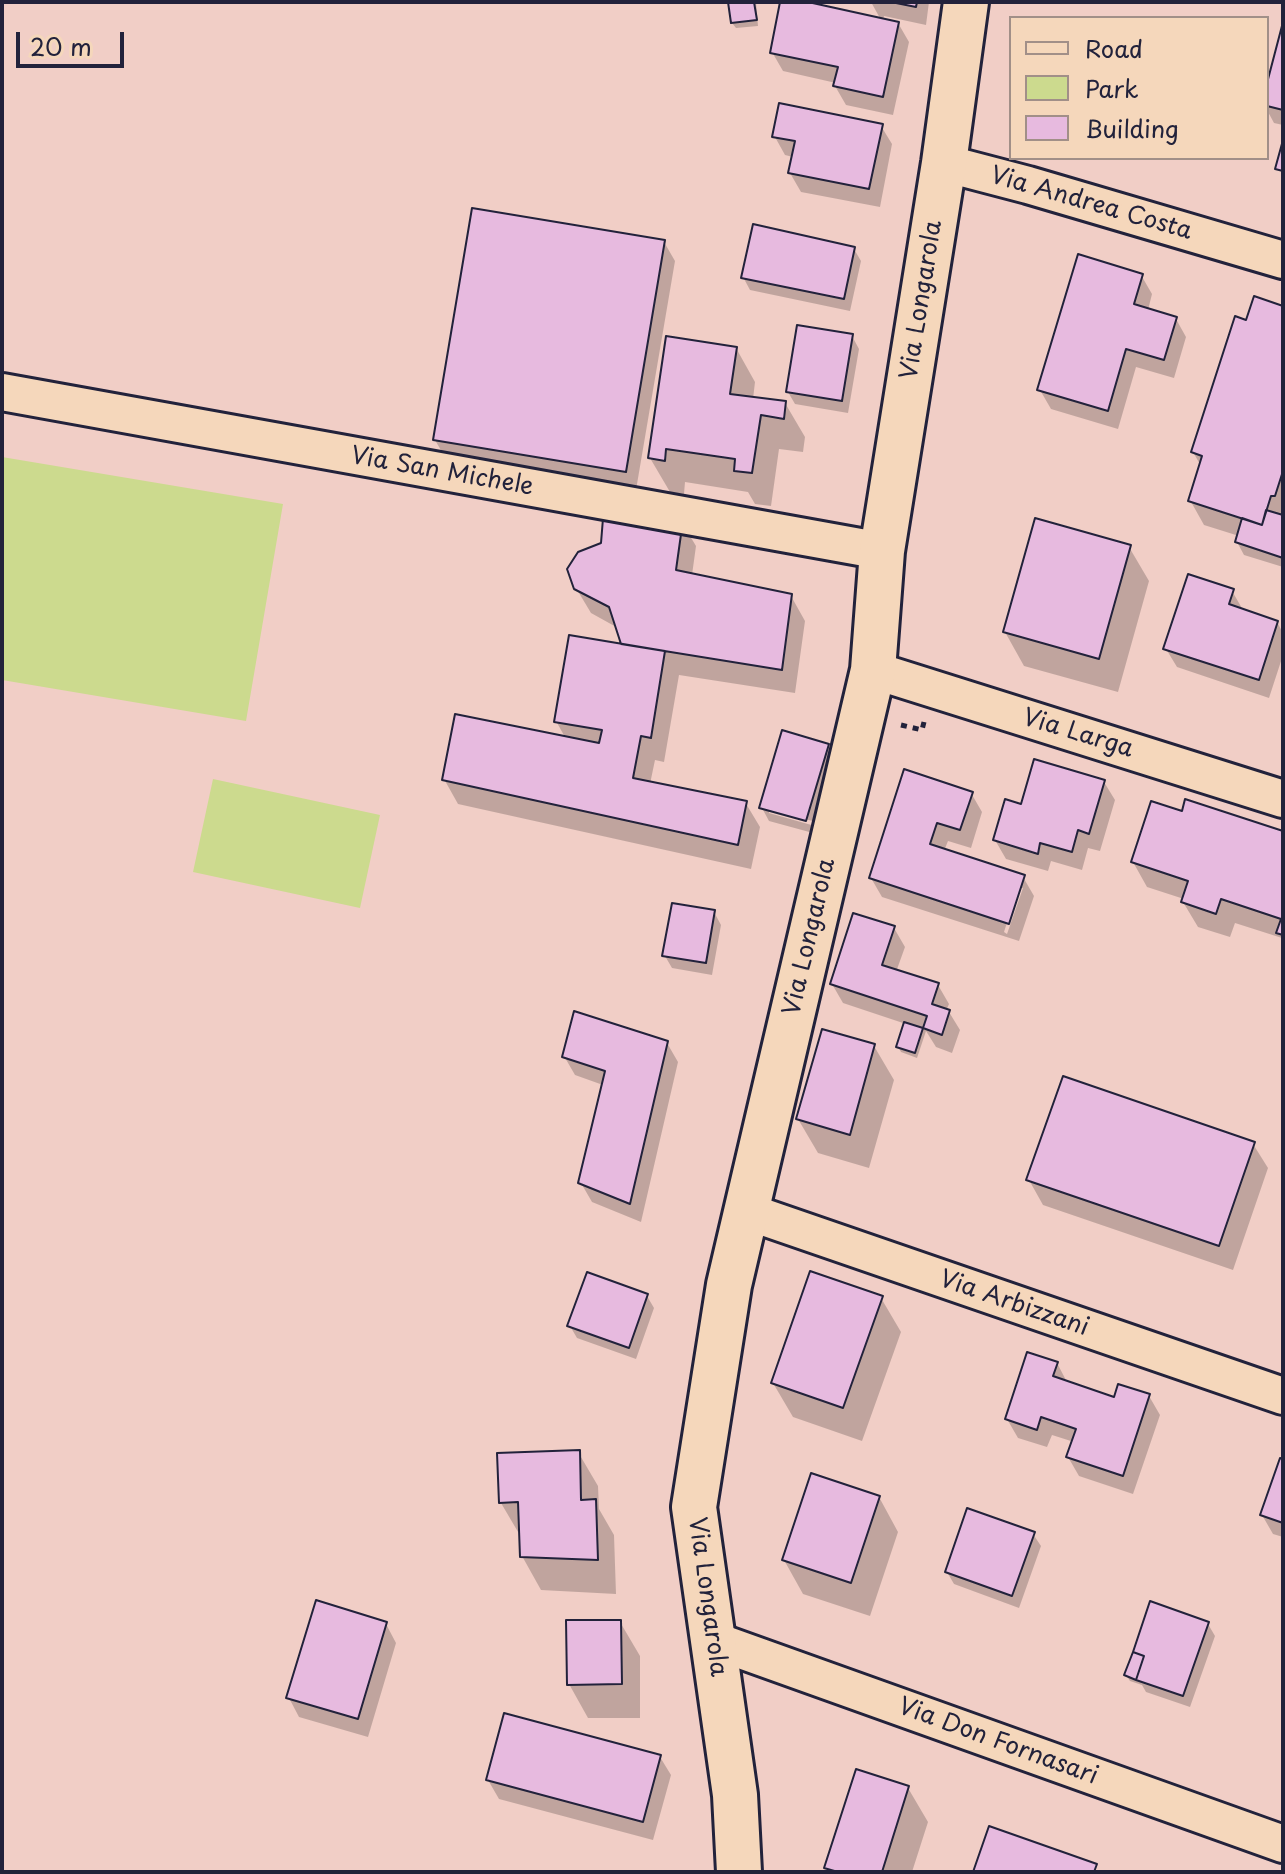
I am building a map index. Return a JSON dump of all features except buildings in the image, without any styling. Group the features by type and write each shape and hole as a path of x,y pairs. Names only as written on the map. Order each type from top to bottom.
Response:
{"street":[{"name":"Via Longarola","path":"739,1872 735,1795 694,1507 729,1285 873,670 882,551 944,163 966,2"},
{"name":"Via Andrea Costa","path":"944,163 1283,260"},
{"name":"Via San Michele","path":"2,392 882,551"},
{"name":"Via Larga","path":"873,670 1283,799"},
{"name":"Via Arbizzani","path":"746,1211 1283,1396"},
{"name":"Via Don Fornasari","path":"713,1640 1283,1844"}],"green space":[{"path":"2,457 283,504 246,721 2,680"},
{"path":"213,779 380,815 360,908 193,872"}]}
